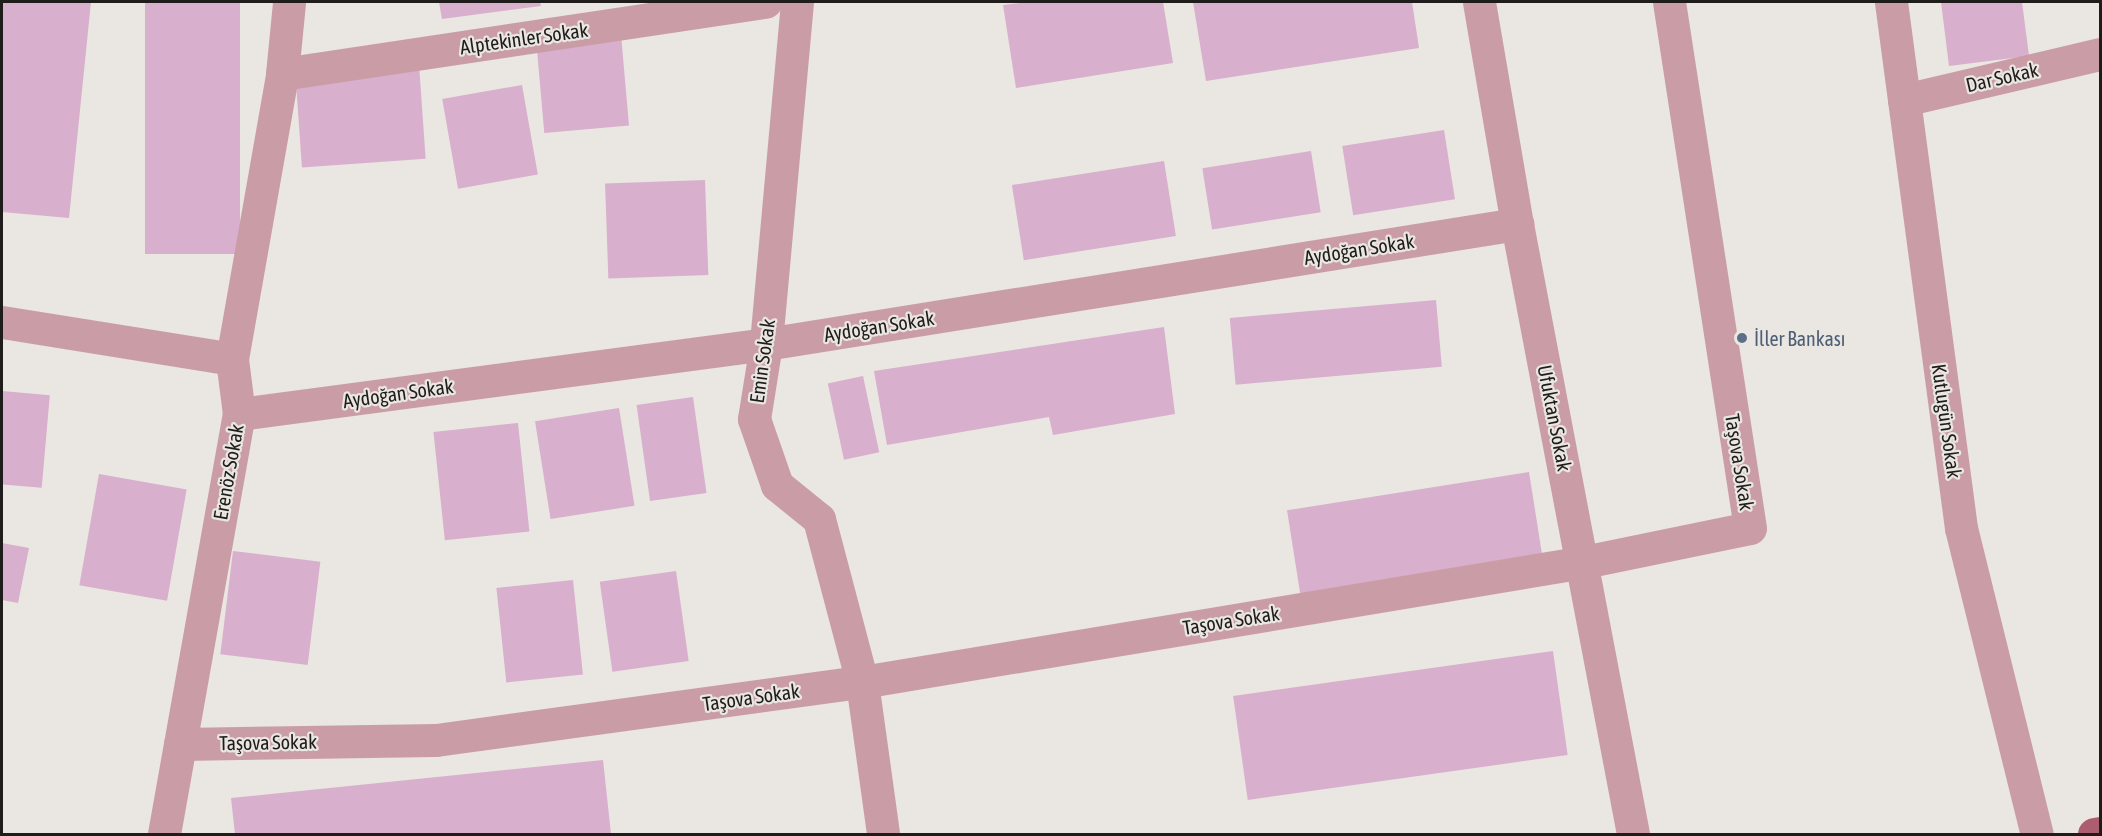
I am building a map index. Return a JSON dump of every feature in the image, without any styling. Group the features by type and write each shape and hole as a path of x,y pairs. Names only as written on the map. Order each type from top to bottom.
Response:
{"main road":[{"path":"2094,834 2100,833"}],"street":[{"name":"Erenöz Sokak","path":"164,834 239,414 232,359 282,74 289,2"},
{"name":"Alptekinler Sokak","path":"282,74 766,2"},
{"name":"Emin Sokak","path":"797,2 766,344 754,419 777,485 819,519 862,682 883,834"},
{"name":"Ufuktan Sokak","path":"1479,2 1517,224 1584,562 1633,834"},
{"name":"Taşova Sokak","path":"180,744 436,740 862,682 1584,562 1750,528 1669,2"},
{"name":"Kutlugün Sokak","path":"1891,2 1961,528 2037,834"},
{"name":"Dar Sokak","path":"1904,100 2100,54"},
{"name":"Aydoğan Sokak","path":"239,414 766,344 1517,224"},
{"path":"2,322 232,359"}],"building":[{"path":"2,2 91,2 69,218 2,212"},
{"path":"145,2 240,2 240,254 145,254"},
{"path":"439,2 540,2 541,6 442,19"},
{"path":"1028,2 1163,2 1173,63 1016,88 1003,5"},
{"path":"1193,2 1412,2 1419,48 1206,81"},
{"path":"1941,2 2022,2 2029,56 1949,66"},
{"path":"620,23 629,126 544,133 535,30"},
{"path":"419,64 426,159 302,167 295,73"},
{"path":"522,85 538,175 458,189 442,99"},
{"path":"1444,130 1455,199 1353,215 1342,146"},
{"path":"1311,151 1321,212 1212,229 1202,168"},
{"path":"1164,161 1176,236 1024,260 1012,185"},
{"path":"705,180 708,275 608,278 605,183"},
{"path":"1436,300 1442,367 1236,385 1230,318"},
{"path":"1164,327 1175,414 1053,435 1049,417 887,445 874,371"},
{"path":"863,376 879,452 844,460 828,383"},
{"path":"2,391 50,395 42,488 2,484"},
{"path":"693,397 706,493 650,501 637,405"},
{"path":"619,408 634,506 551,519 535,421"},
{"path":"518,423 529,531 445,540 433,432"},
{"path":"1529,472 1543,558 1301,596 1287,510"},
{"path":"99,474 187,489 167,601 79,585"},
{"path":"2,543 29,548 18,603 2,600"},
{"path":"233,551 320,562 308,665 220,654"},
{"path":"676,571 689,661 612,672 600,582"},
{"path":"573,580 583,674 506,683 496,588"},
{"path":"1553,651 1568,755 1248,800 1233,696"},
{"path":"603,760 611,834 235,834 231,798"}],"place":[{"name":"İller Bankası","path":"1742,338"}]}
